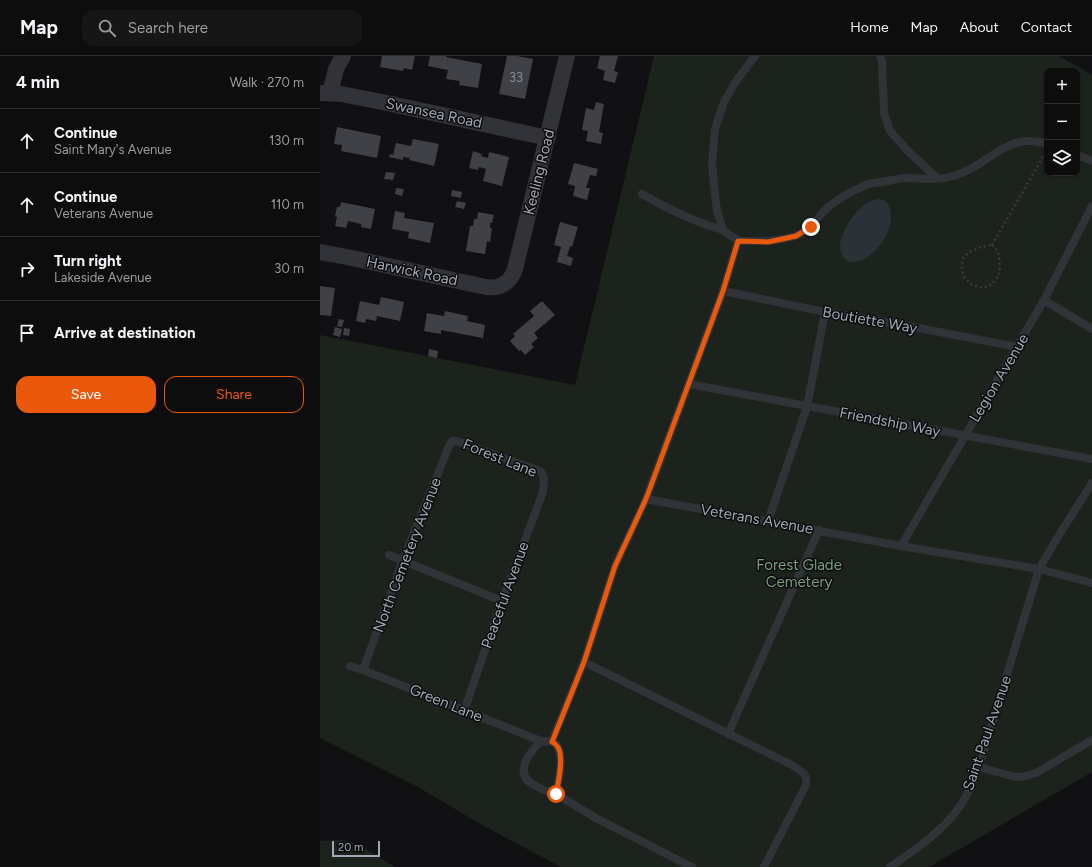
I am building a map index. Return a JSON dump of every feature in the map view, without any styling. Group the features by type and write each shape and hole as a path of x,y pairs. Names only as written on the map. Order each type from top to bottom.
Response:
{"street":[{"path":"325,93 343,56"},
{"name":"Keeling Road","path":"504,284 512,276 515,269 567,56"},
{"name":"Swansea Road","path":"325,93 382,102 548,138"},
{"name":"Harwick Road","path":"320,252 486,287 494,288 504,284"}],"lane":[{"path":"723,230 717,211 712,165 715,129 724,102 736,81 755,56"},
{"path":"880,56 882,61 884,113 890,131 907,150 937,178"},
{"path":"642,194 703,224 723,230 738,241 768,242 796,236 811,227 826,209 847,195 868,184 903,178 937,178 953,176 977,166 1014,143 1032,141 1044,143"},
{"path":"1080,156 1092,161"},
{"name":"Legion Avenue","path":"901,546 1018,347 1092,206"},
{"path":"556,794 560,773 561,753 558,746 552,742 584,662 615,566 646,499 675,417 689,384 723,291 738,241"},
{"name":"Boutiette Way","path":"723,291 825,312 1018,347"},
{"path":"1044,300 1092,329"},
{"path":"768,521 807,407 825,312"},
{"name":"Friendship Way","path":"689,384 1092,459"},
{"name":"Forest Lane","path":"452,441 457,441 540,471 544,479"},
{"name":"North Cemetery Avenue","path":"363,670 403,560 452,441"},
{"name":"Peaceful Avenue","path":"464,711 502,600 543,492 544,479"},
{"path":"1039,569 1092,483"},
{"name":"Veterans Avenue","path":"646,499 901,546 1039,569 1092,583"},
{"path":"728,734 819,530"},
{"path":"389,554 502,600"},
{"name":"Saint Paul Avenue","path":"890,867 932,835 951,818 969,791 979,767 1039,569"},
{"path":"584,662 792,765 807,777 807,784 764,867"},
{"name":"Green Lane","path":"350,666 541,741 552,742"},
{"path":"979,767 1015,777 1025,776 1036,773 1092,740"},
{"path":"541,741 525,762 523,772 527,780 534,786 556,794 596,818 692,867"}],"path":[{"path":"992,245 998,252 1000,266 999,275 992,284 984,288 972,285 964,277 962,271 963,258 969,252 981,247 992,245 1044,155"}],"green space":[{"name":"Forest Glade Cemetery","path":"654,56 1059,56 1080,68 1044,68 1044,176 1080,176 1080,68 1092,75 1092,772 929,867 561,867 482,825 418,787 320,738 320,335 575,385"},
{"path":"334,840 358,844 395,867 320,867 320,841"}],"shaded area":[{"path":"879,199 886,201 890,209 890,227 886,236 881,244 867,257 855,262 848,261 841,253 840,242 849,222 862,207 870,201"}],"building":[{"path":"382,56 415,56 412,70 404,68 403,71 380,67"},
{"path":"430,56 446,56 482,64 478,88 459,85 460,81 446,79 448,70 428,66"},
{"path":"507,56 533,59 525,99 499,94"},
{"path":"600,56 618,56 614,71 618,72 615,83 603,80 605,71 597,68"},
{"path":"596,102 604,104 599,132 603,133 601,144 586,141 588,131 582,130 586,108 594,110"},
{"path":"337,127 381,136 377,158 341,151 342,145 334,144"},
{"path":"413,139 439,144 434,166 409,160 410,158 403,157 403,160 389,157 390,154 393,155 396,143 411,146"},
{"path":"473,151 488,158 489,152 509,157 502,186 483,181 486,169 479,167 478,170 469,168"},
{"path":"574,163 598,169 596,176 590,175 586,188 590,188 587,200 573,196 575,186 568,184"},
{"path":"386,172 395,173 393,180 384,179"},
{"path":"396,188 404,189 402,196 395,194"},
{"path":"452,190 462,192 461,198 451,196"},
{"path":"457,201 466,203 464,209 455,207"},
{"path":"341,202 375,209 371,229 361,227 361,224 348,221 346,228 335,226 337,207 340,207"},
{"path":"395,211 405,213 404,218 434,223 430,243 408,238 409,232 392,229"},
{"path":"478,212 494,215 492,223 490,223 490,228 492,228 490,242 487,241 485,254 466,251 470,226 473,226 474,219 477,219"},
{"path":"560,222 578,227 572,247 570,246 567,256 573,258 571,266 557,262 561,247 554,245"},
{"path":"320,286 335,288 331,316 320,315"},
{"path":"381,297 404,302 400,321 377,316 376,321 366,319 365,323 356,321 360,301 379,305"},
{"path":"542,301 555,315 534,333 538,338 531,344 534,347 525,355 510,341 515,336 513,334 534,316 530,311"},
{"path":"445,311 468,316 467,321 485,325 483,338 441,330 441,334 424,331 427,313 444,316"},
{"path":"339,319 344,320 342,327 337,326"},
{"path":"335,327 342,329 340,337 333,335"},
{"path":"344,328 350,329 349,336 343,335"},
{"path":"429,349 438,351 437,358 428,356"}],"route":[{"path":"556,794 560,773 561,753 558,746 552,742 584,662 615,566 646,499 675,417 689,384 723,291 738,241 768,242 796,236 811,227"}]}
